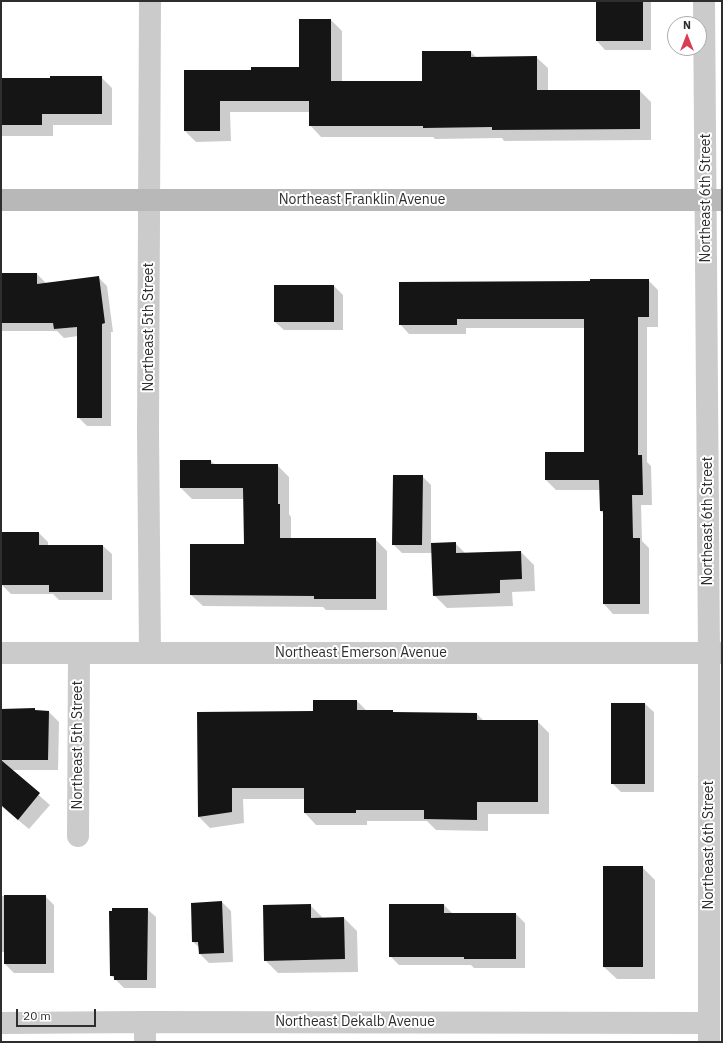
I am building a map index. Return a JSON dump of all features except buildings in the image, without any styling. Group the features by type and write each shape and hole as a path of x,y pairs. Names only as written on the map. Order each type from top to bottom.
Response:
{"street":[{"name":"Northeast 5th Street","path":"150,1 148,423 150,653"},
{"name":"Northeast 6th Street","path":"704,1 714,200 716,653 709,1033"},
{"name":"Northeast Franklin Avenue","path":"1,200 714,200"},
{"name":"Northeast Emerson Avenue","path":"1,653 716,653"},
{"name":"Northeast 5th Street","path":"78,836 79,653"},
{"name":"Northeast Dekalb Avenue","path":"1,1023 145,1032 709,1033"}]}
